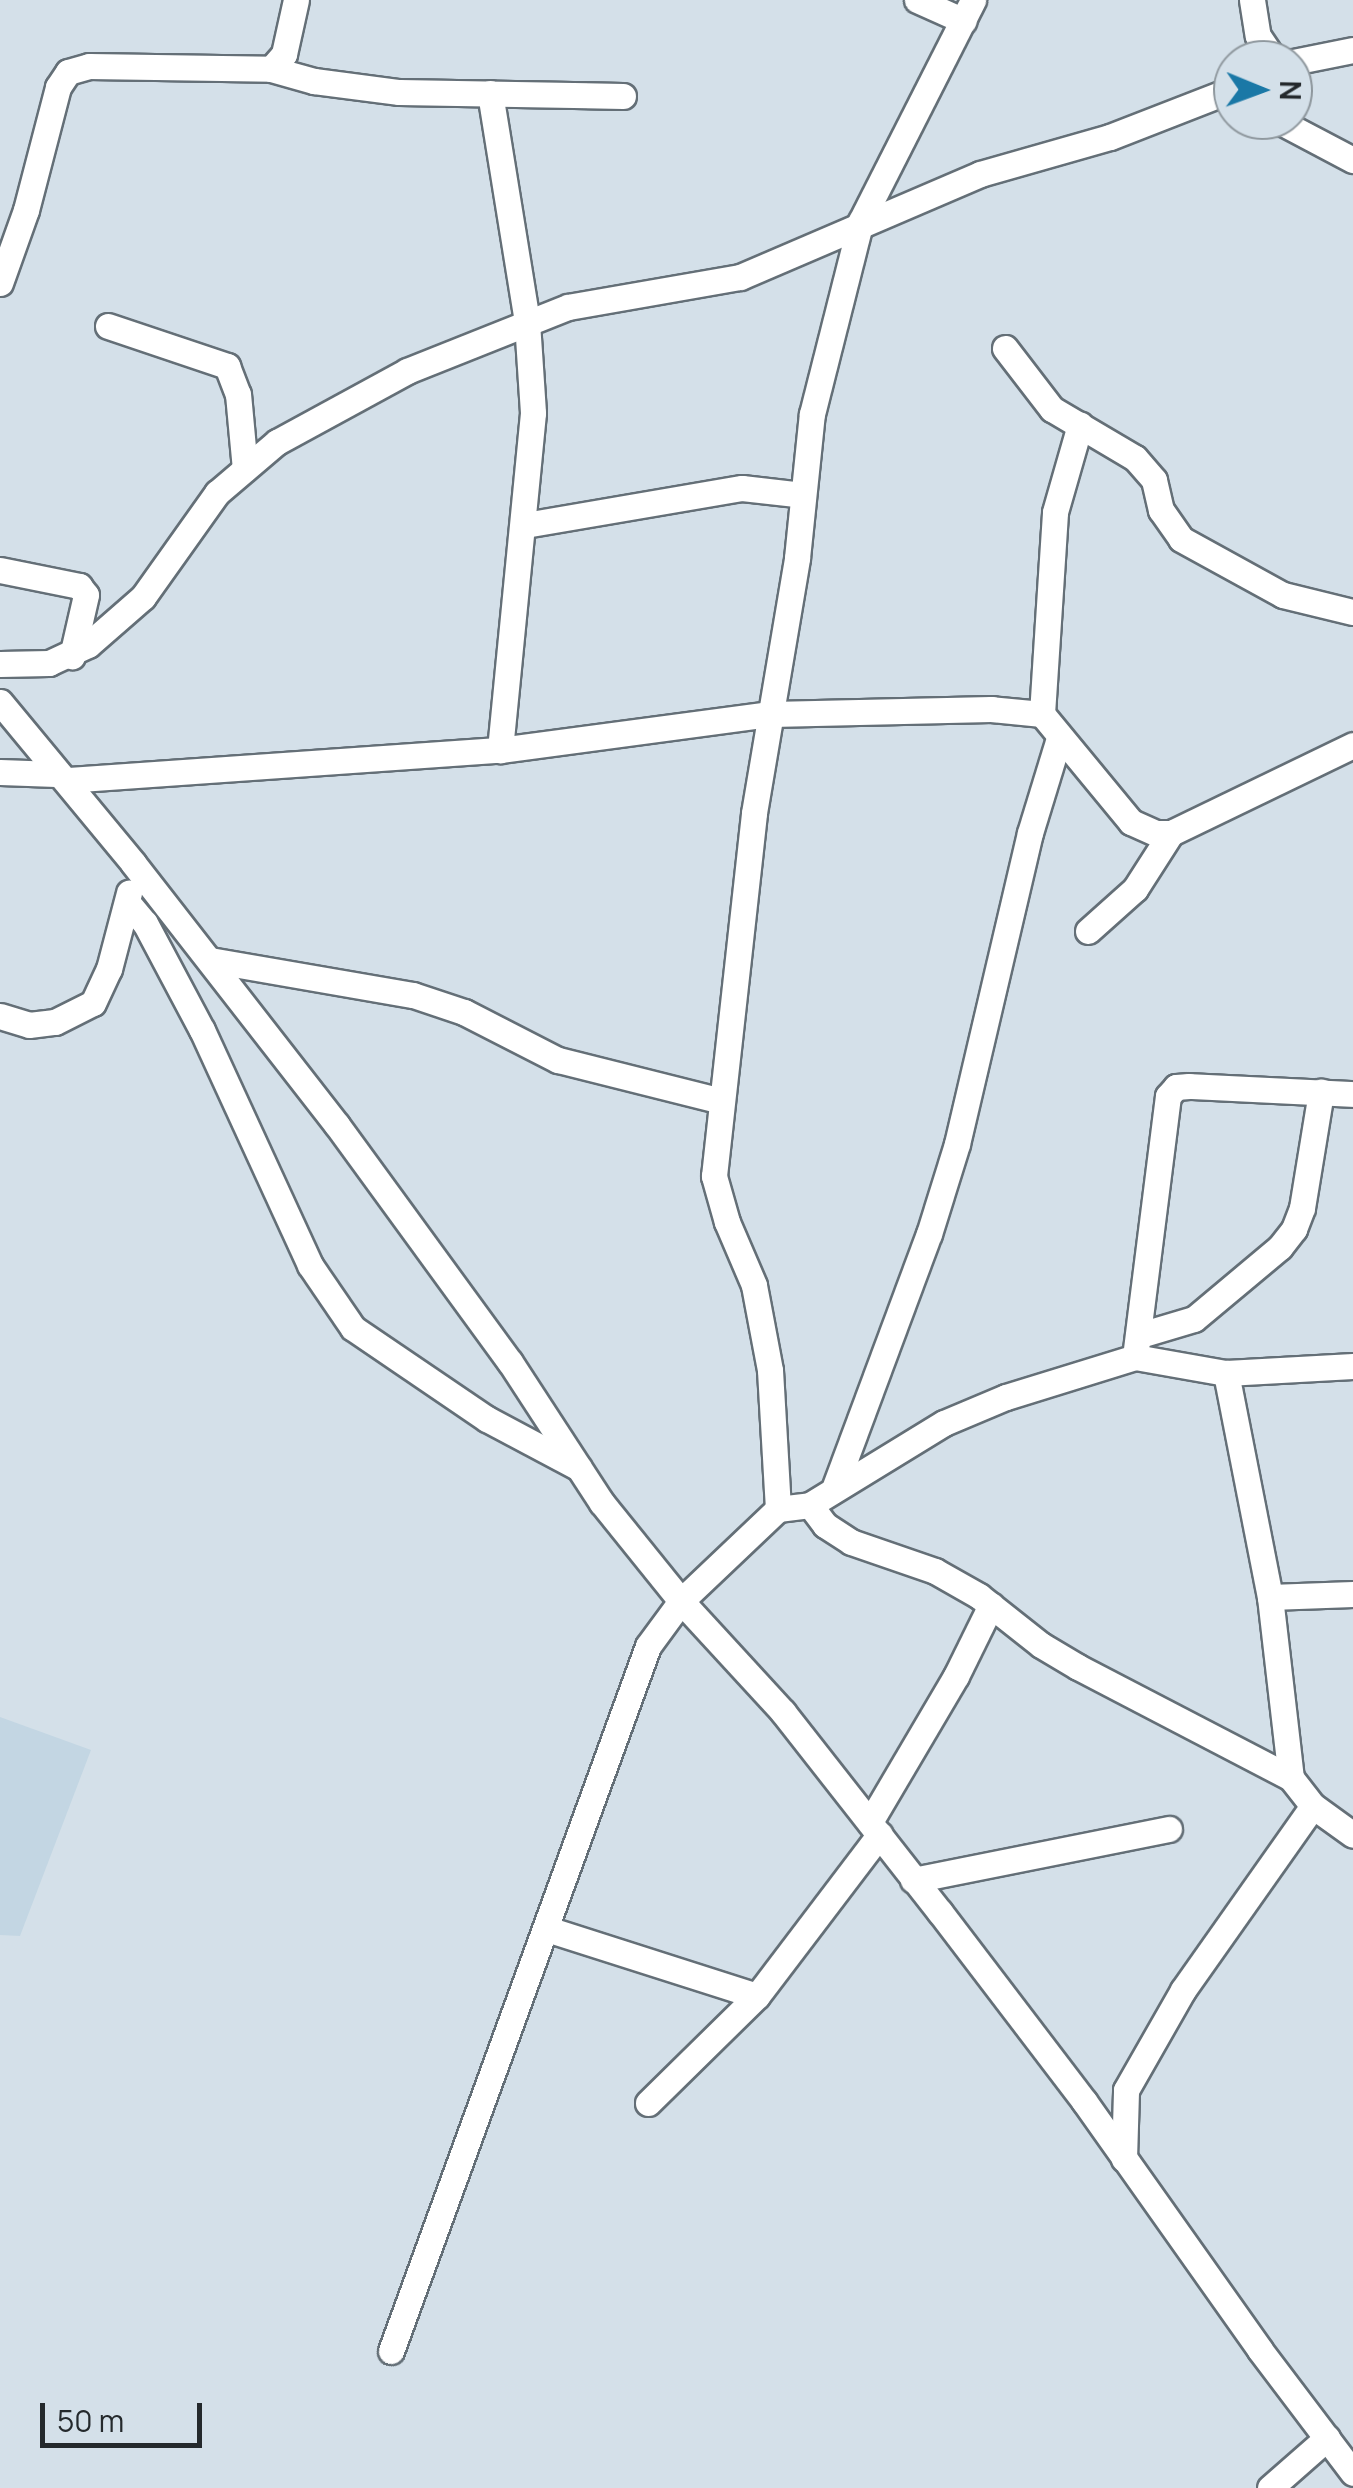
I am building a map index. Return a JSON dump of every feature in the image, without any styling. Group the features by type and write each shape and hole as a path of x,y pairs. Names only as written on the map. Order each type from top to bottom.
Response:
{"street":[{"path":"271,69 284,54 296,0"},
{"path":"778,1509 770,1370 754,1285 714,1176 754,813 804,495 812,414 861,221 968,10 917,0"},
{"path":"1252,0 1261,40"},
{"path":"1313,58 1353,50"},
{"path":"0,283 26,210 58,87 68,72 89,66 271,69 314,81 399,92 623,96"},
{"path":"490,93 527,322 532,413 525,525 508,640 500,750"},
{"path":"0,664 49,663 72,656 143,596 217,493 245,469 277,442 408,371 568,307 740,277 861,221 980,174 1110,137 1213,100"},
{"path":"1313,139 1353,160"},
{"path":"108,326 227,366 238,394 245,469"},
{"path":"1004,348 1052,408 1104,435 1136,458 1154,480 1162,510 1182,539 1284,595 1353,612"},
{"path":"1080,425 1055,512 1042,714 1059,738 1131,822 1156,833 1171,833 1353,745"},
{"path":"525,525 742,488 804,495"},
{"path":"0,570 79,586 86,595 72,656"},
{"path":"2,709 134,863 210,960 442,1266 580,1469 680,1601 783,1712 875,1828 1084,2101 1353,2473"},
{"path":"0,772 61,777 500,750 771,714 991,709 1042,714"},
{"path":"834,1490 929,1234 956,1144 1030,834 1059,738"},
{"path":"1088,930 1135,889 1171,833"},
{"path":"0,1016 29,1025 56,1022 93,1003 109,969 128,903 134,863"},
{"path":"128,903 145,924 202,1030 310,1265 352,1328 487,1419 580,1469"},
{"path":"210,960 413,994 464,1012 558,1060 721,1101"},
{"path":"1137,1346 1168,1096 1176,1087 1189,1086 1353,1094"},
{"path":"391,2351 641,1664 680,1601 778,1509 810,1505 960,1416 1137,1346 1194,1318 1280,1247 1294,1229 1302,1208 1321,1092"},
{"path":"1137,1346 1226,1374 1353,1366"},
{"path":"1226,1374 1270,1597 1291,1778"},
{"path":"810,1505 826,1525 852,1542 936,1571 1078,1667 1291,1778 1312,1806 1353,1835"},
{"path":"1270,1597 1353,1594"},
{"path":"648,2102 757,1996 875,1828 991,1606"},
{"path":"1124,2159 1126,2090 1184,1990 1312,1806"},
{"path":"914,1880 1170,1829"},
{"path":"547,1928 757,1996"},
{"path":"1084,2101 1126,2090"},
{"path":"1270,2488 1327,2438"}],"shaded area":[{"path":"0,1717 91,1750 20,1936 0,1935"}]}
